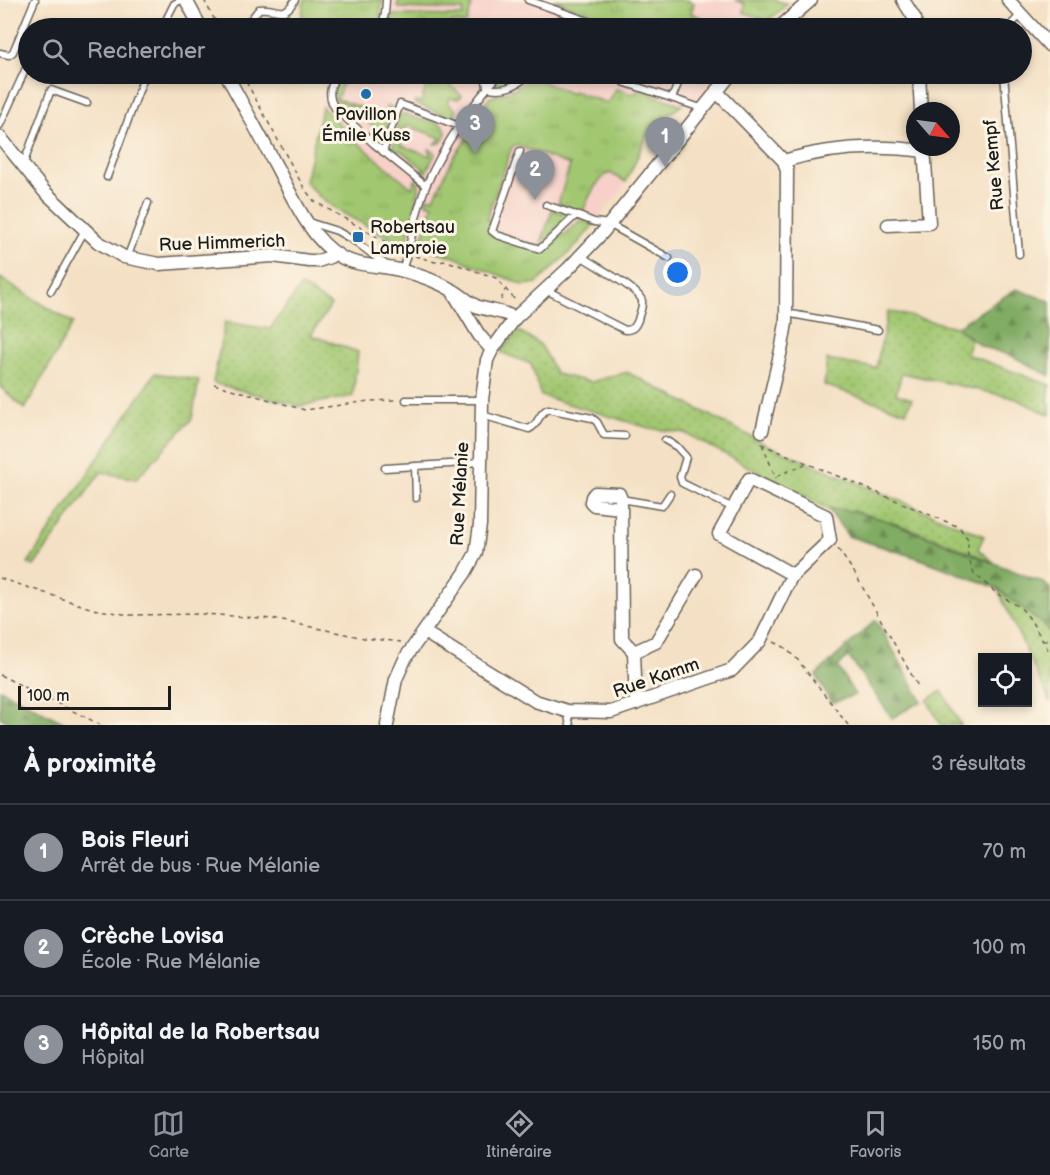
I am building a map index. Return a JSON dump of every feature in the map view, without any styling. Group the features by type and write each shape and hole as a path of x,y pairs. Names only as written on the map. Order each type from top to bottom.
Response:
{"street":[{"path":"186,0 196,18"},
{"path":"790,18 811,0"},
{"path":"903,0 914,18"},
{"path":"1008,0 1025,18"},
{"path":"1032,26 1050,46"},
{"path":"232,84 318,238 334,253 352,262 402,270 450,289 473,305 494,312 520,314"},
{"path":"450,289 478,335 492,350 520,314 581,256 609,224 722,84"},
{"path":"920,84 921,102"},
{"path":"716,91 784,161 787,182 786,313 782,346 762,437"},
{"name":"Rue Himmerich","path":"0,137 44,191 98,242 127,258 159,264 273,256 318,261 334,253"},
{"path":"784,161 816,153 854,149 906,148"},
{"path":"888,225 929,223 924,156"},
{"name":"Rue Mélanie","path":"387,725 396,679 406,657 476,553 480,525 482,400 487,360 492,350"},
{"path":"793,575 720,534 749,478 826,516 830,540"},
{"path":"621,503 622,639 634,652 636,704"},
{"name":"Rue Kamm","path":"424,632 535,701 567,711 611,712 732,670 745,658 762,636 793,575 830,540"},
{"path":"634,652 656,642 696,575"}],"lane":[{"path":"27,18 35,0"},
{"path":"167,18 174,4 181,0"},
{"path":"252,18 259,9 266,8 282,12 288,10 295,0"},
{"path":"385,18 386,0"},
{"path":"528,0 579,18"},
{"path":"1017,18 1021,14"},
{"path":"0,53 9,55 13,52 18,40"},
{"path":"0,125 19,84"},
{"path":"107,177 141,84"},
{"path":"332,84 329,90 330,101 335,108 383,152 426,186"},
{"path":"402,270 426,186 459,126 478,97 490,84"},
{"path":"487,87 495,90 505,89 516,84"},
{"path":"632,84 702,108"},
{"path":"672,98 678,84"},
{"name":"Rue Kempf","path":"1005,84 1019,254"},
{"path":"23,165 51,90 87,103"},
{"path":"383,152 400,105 459,126"},
{"path":"520,150 492,231 497,235 540,249 576,215"},
{"path":"127,258 148,203"},
{"path":"546,205 594,222 609,224 669,258"},
{"path":"308,221 337,231 389,267"},
{"path":"51,291 85,230"},
{"path":"546,290 625,330 631,330 636,326 641,308 640,296 581,256"},
{"path":"786,313 878,330"},
{"path":"406,400 482,400"},
{"path":"482,416 529,429 534,427 544,411 548,409 592,418 604,435 625,436"},
{"path":"664,440 677,447 686,457 680,477 682,483 733,508"},
{"path":"385,468 481,462"},
{"path":"415,466 416,498"},
{"path":"621,503 662,506 670,494"},
{"path":"567,711 570,725"}],"path":[{"path":"204,0 214,18"},
{"path":"248,84 304,188 314,201 408,254 435,262 447,261 496,278 520,314"},
{"path":"214,384 305,410 369,401 406,400"},
{"path":"762,437 808,463 963,530 968,539 969,562 974,573 996,593 1020,607 1030,619 1050,653"},
{"path":"762,437 764,454 776,476 776,491"},
{"path":"776,476 808,463"},
{"path":"830,540 854,572 919,688"},
{"path":"0,578 93,609 111,612 130,615 204,614 273,619 364,638 414,645"},
{"path":"762,636 784,647 797,659 848,725"},
{"path":"1042,641 1050,638"},
{"path":"0,675 101,725"}],"shaded area":[{"path":"304,0 792,0 771,18 301,18"},
{"path":"327,84 709,84 699,96 678,107 651,127 621,191 576,245 537,283 524,285 449,255 396,241 329,204 314,193 305,181"}],"green space":[{"path":"304,0 382,0 380,18 301,18"},
{"path":"399,0 459,0 472,5 468,18 392,18 393,15 463,16 463,10 399,8 397,6"},
{"path":"553,0 686,0 694,3 691,13 702,18 602,18"},
{"path":"735,0 775,0 788,4 771,18 761,18 743,12 745,4"},
{"path":"336,84 342,84 337,99 383,115 387,106 393,108 383,138 378,141 371,135 379,132 349,105 341,107 335,99"},
{"path":"434,84 449,84 462,96 458,99 450,98 448,103 456,110 454,117 451,118 414,103 415,101 421,102 426,86 432,88"},
{"path":"521,84 548,84 572,94 573,91 608,103 616,89 632,94 641,90 682,105 651,127 626,182 610,173 605,176 593,190 583,212 558,204 570,165 516,145 512,147 487,218 491,224 489,234 540,251 545,250 581,220 594,224 576,246 537,283 524,285 449,255 415,246 417,236 423,237 433,205 426,203 427,197 434,198 453,158 469,136 462,132 489,98"},
{"path":"322,107 356,141 412,188 415,180 419,183 406,244 396,241 335,208 305,181"},
{"path":"404,114 425,121 434,121 444,126 446,133 441,143 435,144 441,138 409,126 401,132 396,128 400,115"},
{"path":"397,137 402,146 430,156 429,149 434,151 435,154 425,174 417,174 424,169 400,150 392,153 391,150"},
{"path":"552,210 569,215 569,218 541,243"},
{"path":"0,278 73,323 25,409 0,387"},
{"path":"301,286 331,305 311,335 358,352 353,396 300,406 213,383 225,322 270,329"},
{"path":"1016,289 1050,301 1050,376 1012,356 981,346 956,327"},
{"path":"888,311 956,327 971,340 966,354 1050,385 1048,401 1050,415 1014,398 902,373 896,394 912,399 906,412 824,385 827,360 876,368"},
{"path":"519,331 541,345 556,374 591,382 627,372 767,445 984,536 978,549 995,563 892,522 828,509 685,433 649,428 541,396 531,364 500,352"},
{"path":"155,373 199,380 192,419 136,479 101,472 34,566 28,563"},
{"path":"828,509 853,511 885,520 1042,582 1050,588 1050,632 997,588 918,558 848,536"},
{"path":"997,588 1050,632 1050,702 1032,663 1032,653 1027,653"},
{"path":"876,620 922,701 892,718 848,656 838,667 855,695 831,703 816,675"},
{"path":"0,689 68,725 13,725 0,717"},
{"path":"942,691 961,725 941,725 927,700"}],"place":[{"name":"Pavillon Émile Kuss","path":"366,94"},
{"name":"Hôpital de la Robertsau","path":"475,154"},
{"name":"Bois Fleuri","path":"665,167"},
{"name":"Crèche Lovisa","path":"535,200"},
{"name":"Robertsau Lamproie","path":"358,237"}]}
